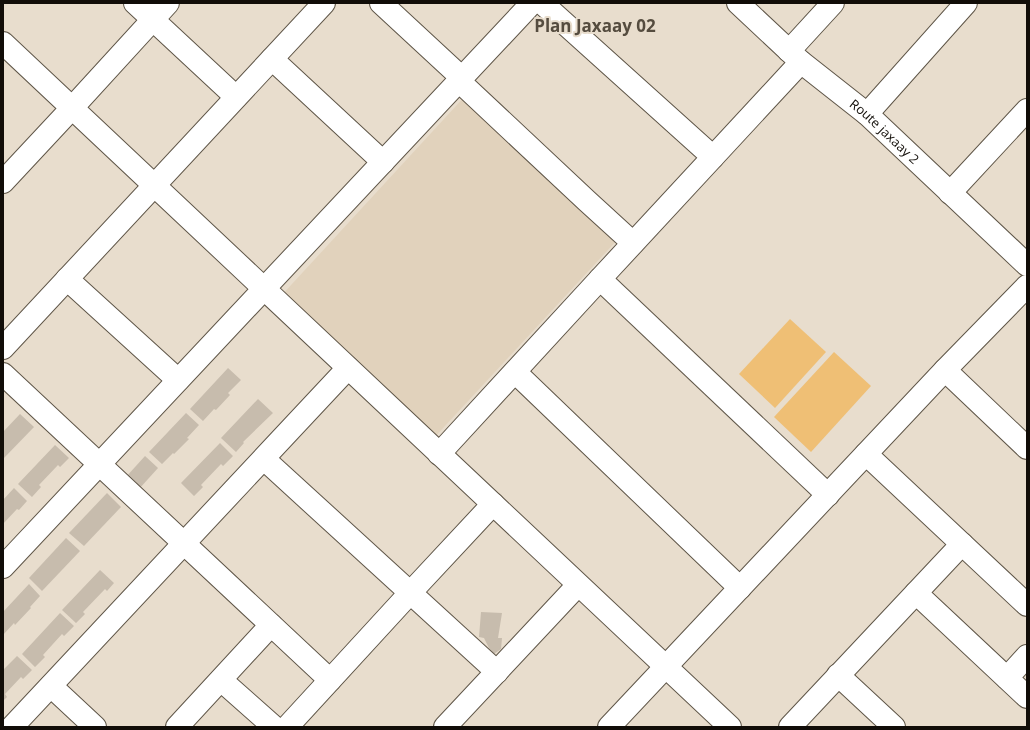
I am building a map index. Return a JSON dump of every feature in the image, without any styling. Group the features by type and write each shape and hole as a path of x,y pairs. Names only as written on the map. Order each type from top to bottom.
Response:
{"street":[{"path":"135,3 236,97"},
{"path":"3,182 168,3"},
{"path":"3,348 324,3"},
{"path":"381,3 581,196 633,243"},
{"path":"3,567 532,3"},
{"path":"542,3 713,157"},
{"name":"Route jaxaay 2","path":"738,3 795,57 867,114 1027,265"},
{"path":"439,454 713,157 795,57 833,3"},
{"path":"867,114 959,6"},
{"path":"3,43 730,727"},
{"path":"272,59 383,162"},
{"path":"950,193 1027,110"},
{"path":"67,279 178,380"},
{"path":"600,279 828,495"},
{"path":"609,727 945,370 1027,286"},
{"path":"12,727 348,368"},
{"path":"945,370 1027,448"},
{"path":"515,372 740,588"},
{"path":"6,382 100,464 330,680"},
{"path":"866,454 1027,605"},
{"path":"264,459 497,672"},
{"path":"287,727 493,504"},
{"path":"790,727 962,544"},
{"path":"445,727 578,585"},
{"path":"916,593 1027,697"},
{"path":"177,727 272,625"},
{"path":"1007,678 1027,656"},
{"path":"838,675 894,727"},
{"path":"221,680 274,727"},
{"path":"51,686 95,727"}],"shaded area":[{"path":"467,94 620,237 432,440 280,297"},
{"path":"790,319 826,352 775,408 739,374"},
{"path":"834,352 871,386 811,452 774,417"}],"building":[{"path":"228,368 241,380 228,393 230,395 203,421 190,409"},
{"path":"258,399 273,413 243,442 244,443 236,452 221,438"},
{"path":"186,413 199,425 187,438 189,439 162,464 149,452"},
{"path":"20,414 34,427 3,459 3,432"},
{"path":"220,443 233,456 223,466 221,464 201,485 203,487 194,496 181,483"},
{"path":"55,445 69,458 60,467 58,465 39,485 41,487 32,497 18,484"},
{"path":"145,456 158,468 139,489 126,477"},
{"path":"14,488 27,501 3,524 3,500"},
{"path":"107,493 121,507 84,546 69,533"},
{"path":"66,538 80,551 42,591 29,578"},
{"path":"100,570 114,583 107,591 105,589 83,612 85,614 76,623 62,610"},
{"path":"29,584 40,596 15,625 14,623 3,635 3,612"},
{"path":"481,612 502,613 498,638 502,638 501,649 494,654 484,638 479,637"},
{"path":"60,613 74,626 64,636 62,634 43,655 45,657 35,667 22,654"},
{"path":"17,656 32,670 23,679 21,677 5,694 7,697 3,701 3,670"}],"district":[{"name":"Plan Jaxaay 02","path":"595,25"}]}
